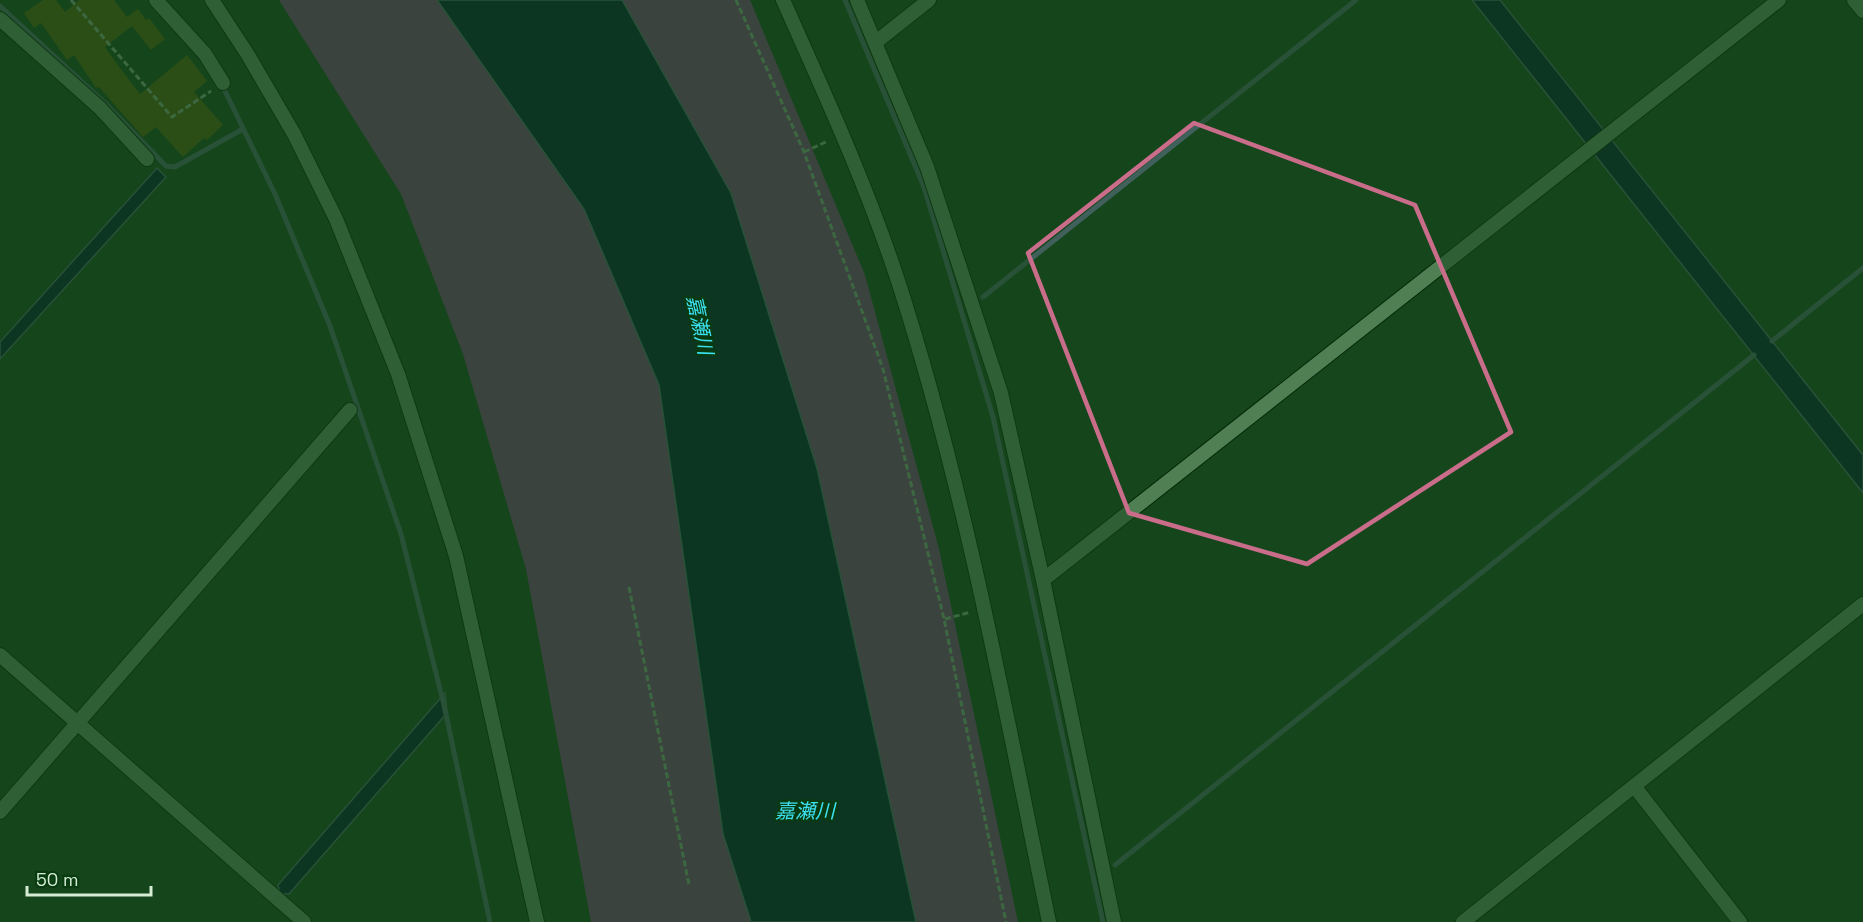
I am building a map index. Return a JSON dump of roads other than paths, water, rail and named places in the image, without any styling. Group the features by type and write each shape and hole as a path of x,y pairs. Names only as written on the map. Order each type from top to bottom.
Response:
{"street":[{"path":"156,0 205,54 223,83"},
{"path":"212,0 248,55 294,134 336,219 398,374 456,556 537,922"},
{"path":"783,0 843,133 900,286 941,429 984,609 1049,922"},
{"path":"857,0 927,167 1001,393 1043,580 1114,922"},
{"path":"876,42 929,0"},
{"path":"1043,580 1779,0"},
{"path":"1854,0 1863,11"},
{"path":"0,19 100,108 147,159"},
{"path":"0,812 350,410"},
{"path":"1463,922 1863,604"},
{"path":"0,655 304,922"},
{"path":"1634,786 1740,922"}],"water":[{"name":"嘉瀬川","path":"437,0 622,0 731,193 817,468 916,922 751,922 723,834 659,385 584,209"},
{"path":"1472,0 1500,0 1863,455 1863,493"},
{"path":"157,168 166,177 0,359 0,342"},
{"path":"445,693 447,713 289,894 280,894 278,885"}],"waterway":[{"path":"845,0 924,187 993,417 1103,922"},
{"path":"983,297 1356,0"},
{"path":"0,6 105,103 166,166 175,167 243,129"},
{"path":"224,89 275,194 330,326 401,534 444,705 490,922"},
{"path":"1772,341 1863,268"},
{"path":"1115,865 1754,355"}]}
